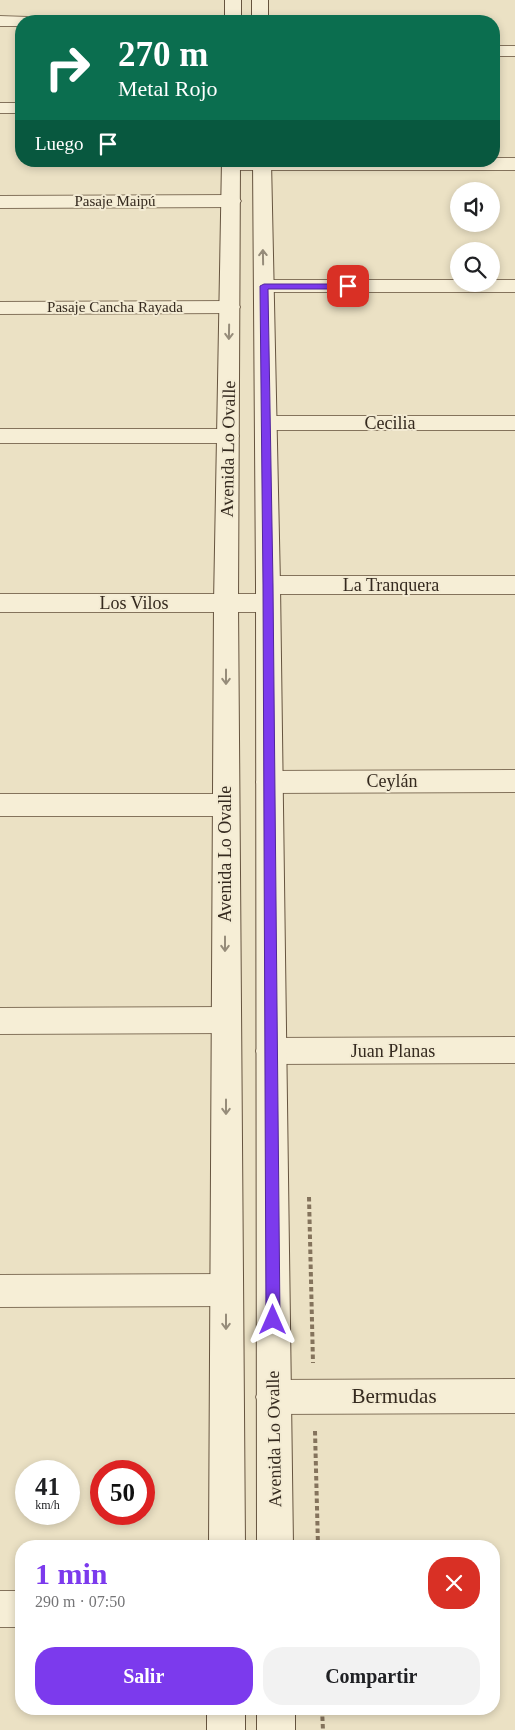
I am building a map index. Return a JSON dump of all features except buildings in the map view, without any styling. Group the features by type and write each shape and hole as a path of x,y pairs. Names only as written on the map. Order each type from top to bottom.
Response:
{"street":[{"path":"233,0 233,15"},
{"path":"260,0 260,15"},
{"path":"0,21 15,21"},
{"path":"500,51 515,51"},
{"path":"0,108 15,108"},
{"path":"500,164 515,164"},
{"name":"Avenida Lo Ovalle","path":"227,1540 225,805 231,167"},
{"name":"Avenida Lo Ovalle","path":"262,167 268,594 275,1540"},
{"name":"Pasaje Maipú","path":"0,202 231,201"},
{"path":"264,286 515,286"},
{"name":"Pasaje Cancha Rayada","path":"0,308 230,307"},
{"name":"Cecilia","path":"266,424 515,423"},
{"path":"0,436 228,436"},
{"name":"La Tranquera","path":"268,594 515,584"},
{"name":"Los Vilos","path":"0,603 226,603 268,594"},
{"name":"Ceylán","path":"269,782 515,780"},
{"path":"0,806 225,805"},
{"path":"0,1021 225,1020"},
{"name":"Juan Planas","path":"271,1051 515,1050"},
{"path":"0,1291 226,1290"},
{"name":"Bermudas","path":"273,1397 515,1396"},
{"path":"0,1609 15,1609"},
{"path":"226,1715 226,1730"},
{"path":"276,1715 276,1730"}],"path":[{"path":"322,1715 322,1730"}],"route":[{"path":"273,1320 264,286 348,286"}]}
